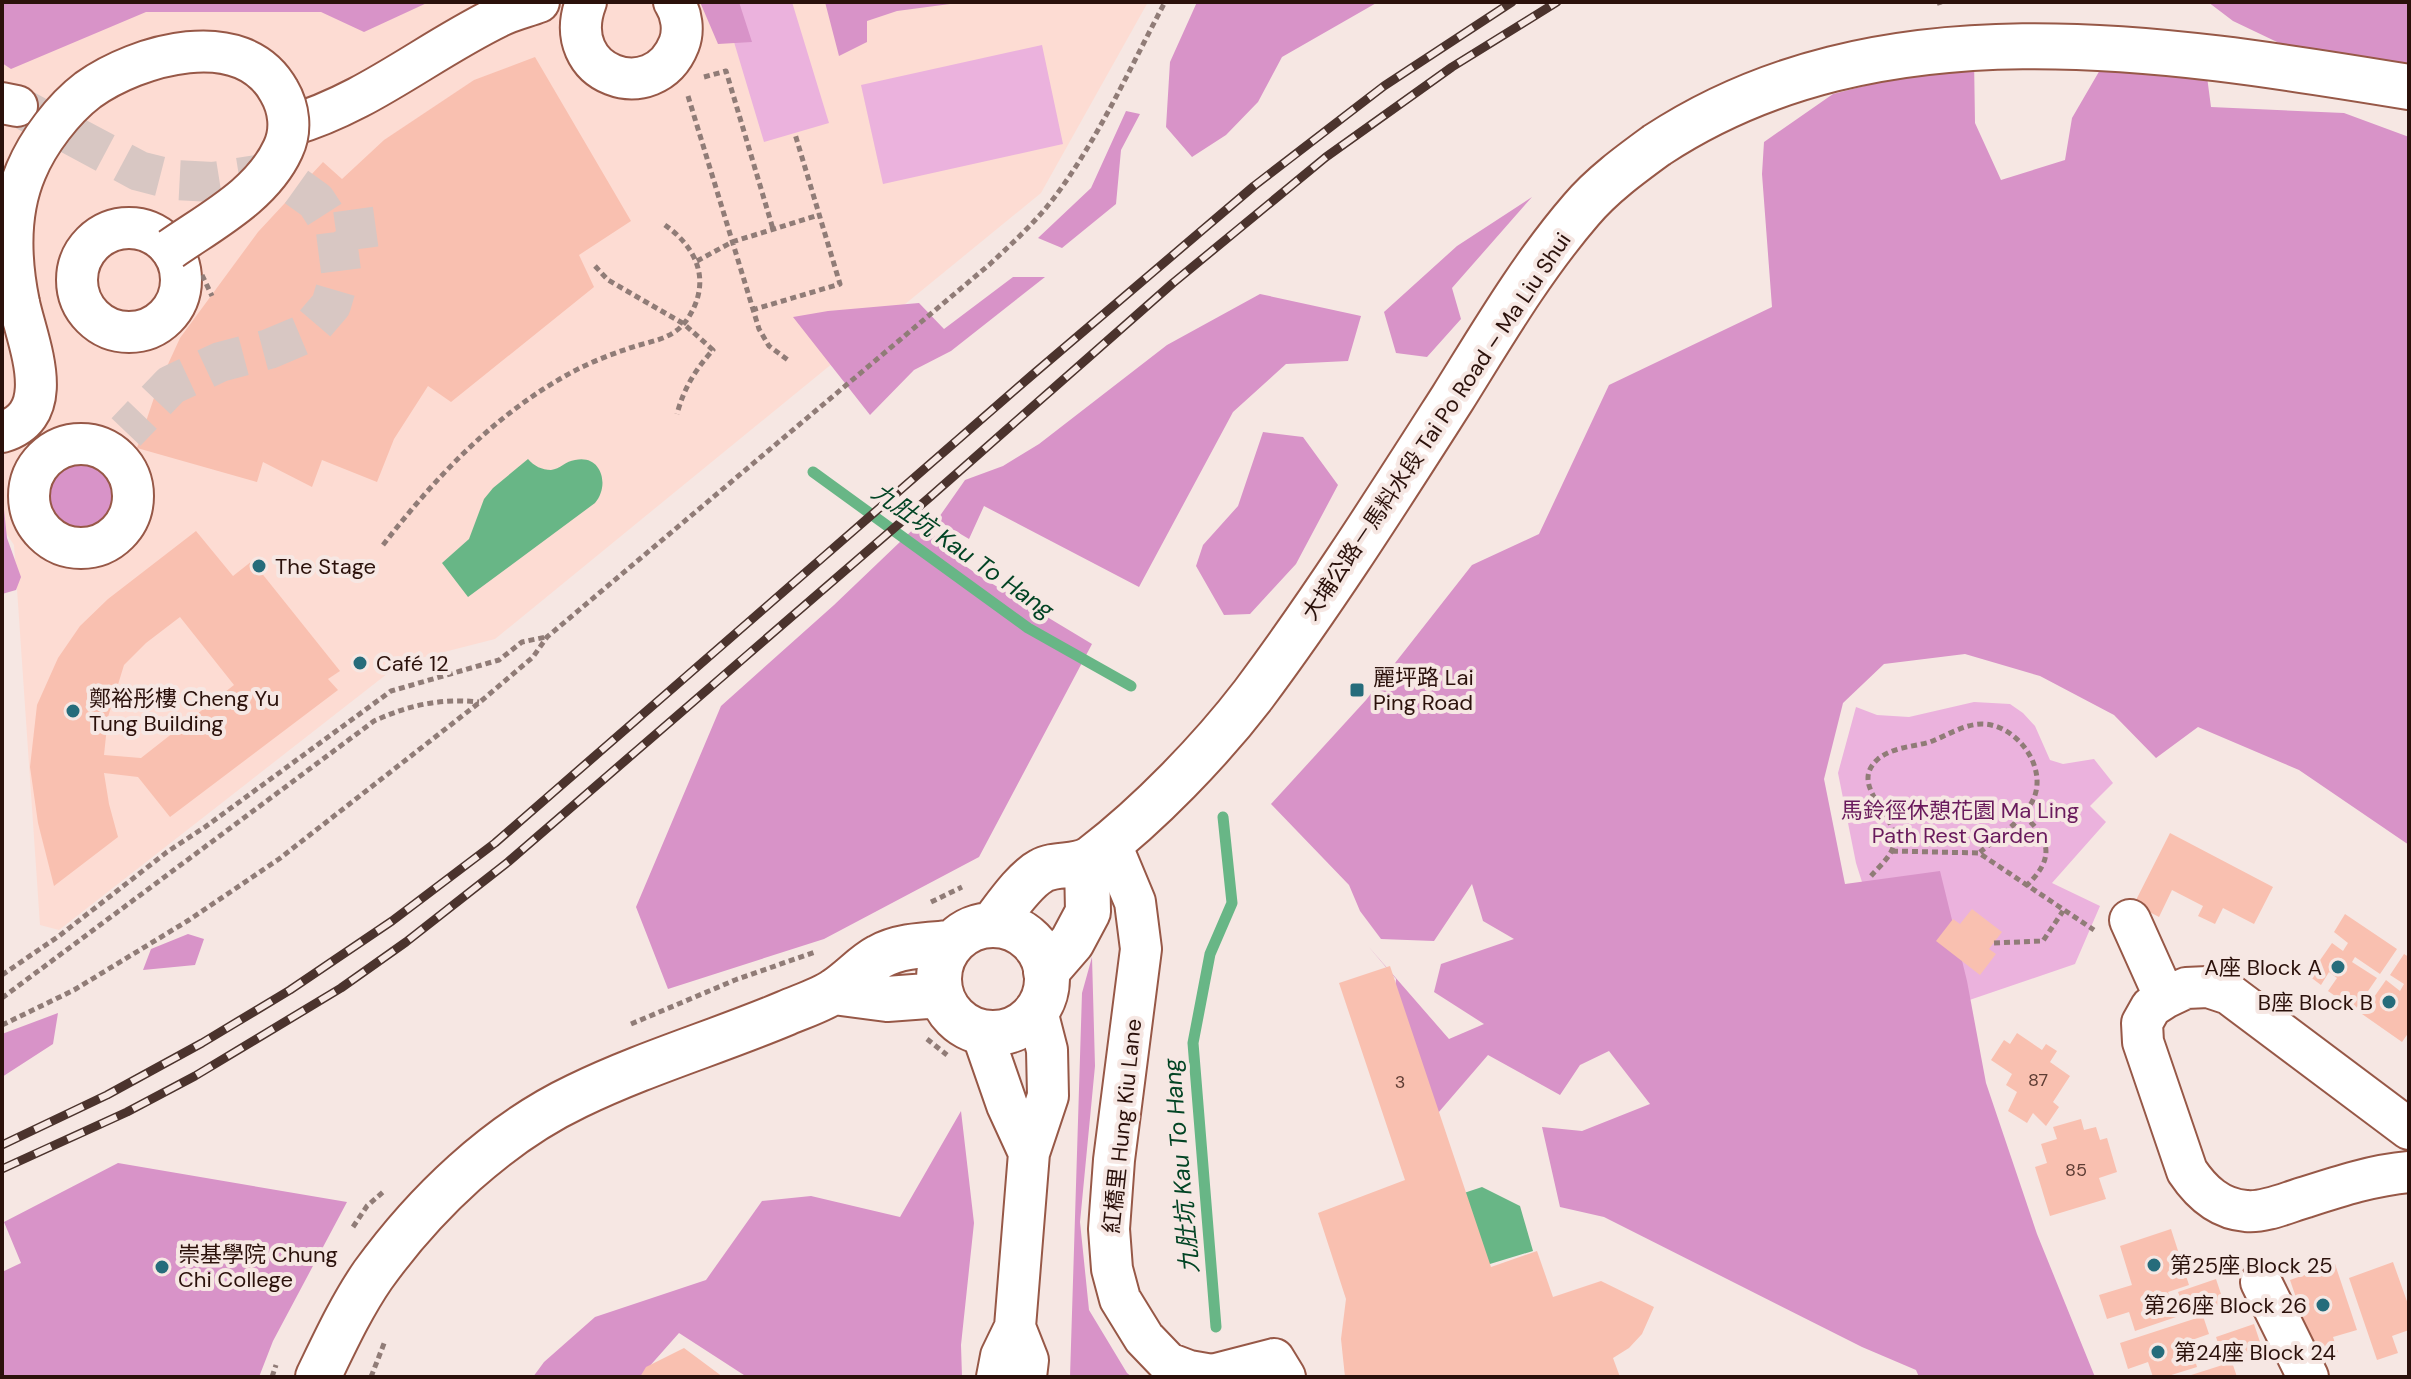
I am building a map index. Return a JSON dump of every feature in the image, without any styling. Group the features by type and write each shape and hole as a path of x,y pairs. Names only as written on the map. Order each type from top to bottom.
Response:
{"main road":[{"name":"大埔公路－馬料水段 Tai Po Road – Ma Liu Shui","path":"1098,852 1167,791 1231,723 1284,653 1354,551 1526,281 1583,207 1633,162 1686,124 1750,91 1810,68 1867,53 1930,43 1998,38 2066,40 2197,52 2409,87"},
{"path":"992,925 1011,900 1042,869 1098,852 1088,912 1042,992 1013,1029 969,1048 957,1020 941,995 938,981 940,967 951,943 969,930 992,925 1014,930 1029,939 1041,955 1042,992"},
{"path":"318,1377 340,1331 373,1276 402,1240 465,1173 515,1134 562,1104 626,1073 834,992 880,956 911,947 951,943"},
{"path":"834,992 887,999 941,995"}],"street":[{"path":"289,126 324,116 499,16 539,2"},
{"path":"586,2 580,35 585,51 596,65 611,75 627,79 645,77 661,69 673,57 680,41 682,25 674,2"},
{"path":"50,454 11,427 35,408 38,384 19,303 11,250 17,198 26,171 41,143 87,91 118,72 148,60 180,54 217,51 239,57 257,66 274,82 285,102 289,126 284,148 252,192 171,249"},
{"path":"80,443 96,446 119,443 123,465 131,481 133,499 129,517 120,532 105,543 88,549 70,548 53,541 39,529 31,513 28,496 38,465 50,454 64,446 80,443"},
{"name":"紅橋里 Hung Kiu Lane","path":"1098,852 1135,902 1141,949 1114,1160 1109,1229 1112,1269 1120,1299 1144,1338 1168,1363 1212,1375 1274,1359 1285,1377"},
{"path":"2134,929 2165,998"},
{"path":"2368,1096 2392,1174 2249,1212 2232,1209 2198,1188 2187,1171 2143,1042 2142,1023 2151,1007 2186,988 2208,987 2229,994 2288,1021 2368,1096 2409,1129"},
{"path":"997,1377 1001,1356 1015,1327 1029,1153 1048,1096 1042,992"},
{"path":"969,1048 1007,1105 1029,1153"},
{"path":"2261,1282 2308,1377"},
{"path":"1015,1327 1028,1360 1026,1377"}],"path":[{"path":"2,1025 74,990 189,920 279,859 480,702 533,657 547,637 990,264 1031,226 1061,189 1101,126 1165,2"},
{"path":"698,79 726,71 773,229"},
{"path":"684,83 759,329 769,346 788,360"},
{"path":"752,310 840,284 795,134"},
{"path":"697,261 732,242 819,215"},
{"path":"383,545 447,467 485,432 525,402 566,375 630,347 665,338 684,324 696,304 700,282 697,261 680,235 662,223"},
{"path":"595,266 608,280 684,324 713,350 696,369 683,393 677,414"},
{"path":"2,975 391,691 499,660 522,642 547,637"},
{"path":"2,998 374,721 425,702 450,699 480,702"},
{"path":"1871,876 1892,851 1893,831 1884,809 1870,794 1867,776 1876,760 1894,750 1933,741 1977,724 1994,725 2008,731 2028,753 2038,777 2034,800 2023,815 1979,853"},
{"path":"2023,815 2042,831 2046,858 2040,873 2026,886"},
{"path":"1892,851 1979,853 2090,929 2134,929"},
{"path":"1994,943 2043,941 2063,911"},
{"path":"915,1034 969,1048"},
{"path":"371,1377 388,1334"}],"shaded area":[{"path":"2,2 429,2 364,32 321,12 146,12 11,69 2,63"},
{"path":"189,2 1148,2 1041,193 495,639 401,663 59,930 40,925 14,545 2,527 2,41"},
{"path":"700,2 739,2 752,42 718,44"},
{"path":"825,2 965,2 897,11 867,21 867,42 839,56"},
{"path":"1197,2 1378,2 1282,57 1258,102 1226,135 1192,157 1166,127 1170,62"},
{"path":"2208,2 2409,2 2409,74 2302,54 2233,21"},
{"path":"1974,58 1975,123 2001,180 2065,160 2072,118 2104,63 2206,69 2211,107 2344,113 2409,137 2409,845 2299,770 2198,727 2156,758 2114,715 2040,676 1965,654 1884,664 1843,703 1824,779 1845,884 1940,871 1967,981 1986,1083 2037,1234 2095,1377 1919,1377 1916,1370 1862,1347 1604,1217 1560,1207 1542,1127 1582,1131 1650,1104 1609,1051 1580,1065 1560,1095 1488,1055 1438,1113 1394,1002 1396,979 1368,946 1449,1039 1484,1024 1434,992 1441,964 1514,939 1483,921 1472,884 1434,941 1381,939 1360,911 1349,885 1271,804 1366,700 1472,565 1539,534 1609,385 1772,307 1762,174 1764,142 1833,94"},
{"path":"1126,111 1140,114 1121,150 1116,204 1062,248 1038,238 1091,188"},
{"path":"1532,197 1452,288 1461,319 1427,357 1396,353 1384,312 1457,246"},
{"path":"1013,277 1045,277 951,351 914,370 870,415 793,317 919,303 944,329"},
{"path":"1260,294 1361,316 1348,361 1286,364 1233,412 1139,587 984,506 969,539 937,520 965,480 1003,466 1039,444 1167,345"},
{"path":"1263,432 1303,437 1338,485 1296,564 1250,614 1224,615 1196,566 1203,545 1238,506"},
{"path":"82,458 96,461 109,469 117,482 120,496 117,510 109,523 96,531 82,534 68,531 55,523 47,510 44,496 47,482 55,469 68,461"},
{"path":"528,459 538,467 551,470 575,460 592,462 601,473 600,496 595,503 468,597 442,563 469,539 484,499 493,488"},
{"path":"2,490 7,538 21,577 16,590 2,594"},
{"path":"924,519 944,551 1092,644 979,857 824,939 668,989 636,907 721,706"},
{"path":"188,934 204,939 195,965 143,970 151,949"},
{"path":"1092,957 1095,1066 1080,1222 1089,1310 1132,1377 1070,1377 1082,993"},
{"path":"58,1013 53,1044 2,1077 2,1034"},
{"path":"961,1111 974,1223 961,1345 962,1377 747,1377 679,1333 640,1377 533,1377 544,1362 595,1317 706,1280 762,1201 811,1196 900,1217"},
{"name":"崇基學院 Chung Chi College","path":"118,1163 347,1202 273,1341 259,1377 2,1377 2,1272 21,1263 4,1222"},
{"path":"1482,1187 1520,1206 1533,1251 1480,1267 1458,1195"}],"green space":[{"path":"722,2 792,2 829,123 764,142"},
{"path":"1042,45 1063,144 883,184 861,85"},
{"name":"馬鈴徑休憩花園 Ma Ling Path Rest Garden","path":"1974,702 2010,704 2035,726 2050,760 2063,764 2094,759 2113,783 2090,806 2106,822 2052,883 2100,906 2075,964 1946,1008 1862,882 1838,773 1856,707 1877,715 1909,717"}],"building":[{"path":"535,57 631,221 579,255 594,287 451,402 428,386 394,439 377,482 322,460 312,487 263,462 257,482 137,448 158,386 180,338 258,232 323,162 342,179 384,140 474,80"},
{"path":"196,531 233,576 252,561 340,671 328,679 338,690 170,817 138,777 104,773 118,837 54,886 38,823 30,767 37,705 58,658 80,626 108,599","holes":["180,617 234,685 141,758 104,755 108,717 124,665"]},
{"path":"2170,833 2273,887 2254,924 2223,908 2215,924 2198,916 2203,906 2172,890 2159,917 2134,904"},
{"path":"1972,909 2002,932 1989,949 1996,954 1980,975 1936,941 1953,919 1960,924"},
{"name":"A座 Block A","path":"2345,914 2397,949 2380,974 2355,957 2352,962 2377,978 2355,1010 2328,991 2337,978 2329,972 2321,985 2309,976 2332,943 2343,951 2348,943 2334,932"},
{"name":"B座 Block B","path":"2404,954 2409,957 2409,1032 2402,1042 2362,1014 2386,980 2400,991 2404,984 2390,975"},
{"path":"1390,966 1491,1267 1537,1251 1553,1297 1601,1281 1654,1307 1642,1334 1629,1348 1613,1358 1620,1377 1345,1377 1341,1339 1346,1299 1318,1213 1405,1180 1339,983"},
{"path":"2017,1033 2042,1050 2046,1044 2057,1051 2050,1062 2070,1076 2053,1102 2059,1107 2046,1126 2033,1113 2027,1123 2008,1111 2017,1092 2006,1085 2012,1074 1991,1060 2004,1040 2010,1044"},
{"path":"2081,1119 2084,1130 2096,1127 2100,1140 2107,1138 2117,1172 2099,1178 2106,1199 2050,1216 2035,1167 2047,1163 2041,1144 2057,1139 2053,1127"},
{"name":"第25座 Block 25","path":"2171,1229 2189,1285 2168,1292 2176,1317 2135,1331 2129,1312 2107,1319 2099,1295 2132,1285 2120,1246"},
{"path":"2393,1262 2409,1307 2409,1330 2392,1336 2398,1353 2377,1360 2349,1278"},
{"name":"第26座 Block 26","path":"2335,1264 2357,1330 2333,1337 2339,1355 2318,1362 2290,1280"},
{"path":"2216,1279 2224,1303 2187,1316 2178,1292"},
{"name":"第24座 Block 24","path":"2203,1316 2209,1334 2189,1341 2197,1367 2165,1377 2153,1377 2148,1362 2128,1369 2120,1343"},
{"path":"2254,1324 2262,1348 2224,1361 2216,1337"},
{"path":"684,1348 723,1377 640,1377 646,1367"},
{"path":"2232,1362 2237,1377 2188,1377 2188,1376"}],"waterway":[{"name":"九肚坑 Kau To Hang","path":"813,472 1028,628 1131,686"},
{"name":"九肚坑 Kau To Hang","path":"1216,1327 1193,1043 1210,954 1232,903 1223,817"}],"tunnel":[{"path":"17,106 139,171 174,180 213,182 257,175 288,181 316,201 336,232 341,271 331,305 307,333 269,349 220,362 171,385 126,432"},
{"path":"336,232 387,225"}],"railway":[{"path":"2,1145 107,1095 202,1043 290,990 392,921 495,843 1254,186 1384,86 1512,2"},
{"path":"2,1169 127,1112 195,1076 341,988 406,942 508,862 1173,283 1326,157 1452,67 1557,2"}],"place":[{"name":"The Stage","path":"259,566"},
{"name":"Café 12","path":"360,663"},
{"name":"麗坪路 Lai Ping Road","path":"1357,690"},
{"name":"鄭裕彤樓 Cheng Yu Tung Building","path":"73,711"},
{"name":"A座 Block A","path":"2338,967"},
{"name":"B座 Block B","path":"2389,1002"},
{"name":"第25座 Block 25","path":"2154,1265"},
{"name":"崇基學院 Chung Chi College","path":"162,1267"},
{"name":"第26座 Block 26","path":"2323,1305"},
{"name":"第24座 Block 24","path":"2158,1352"}]}
